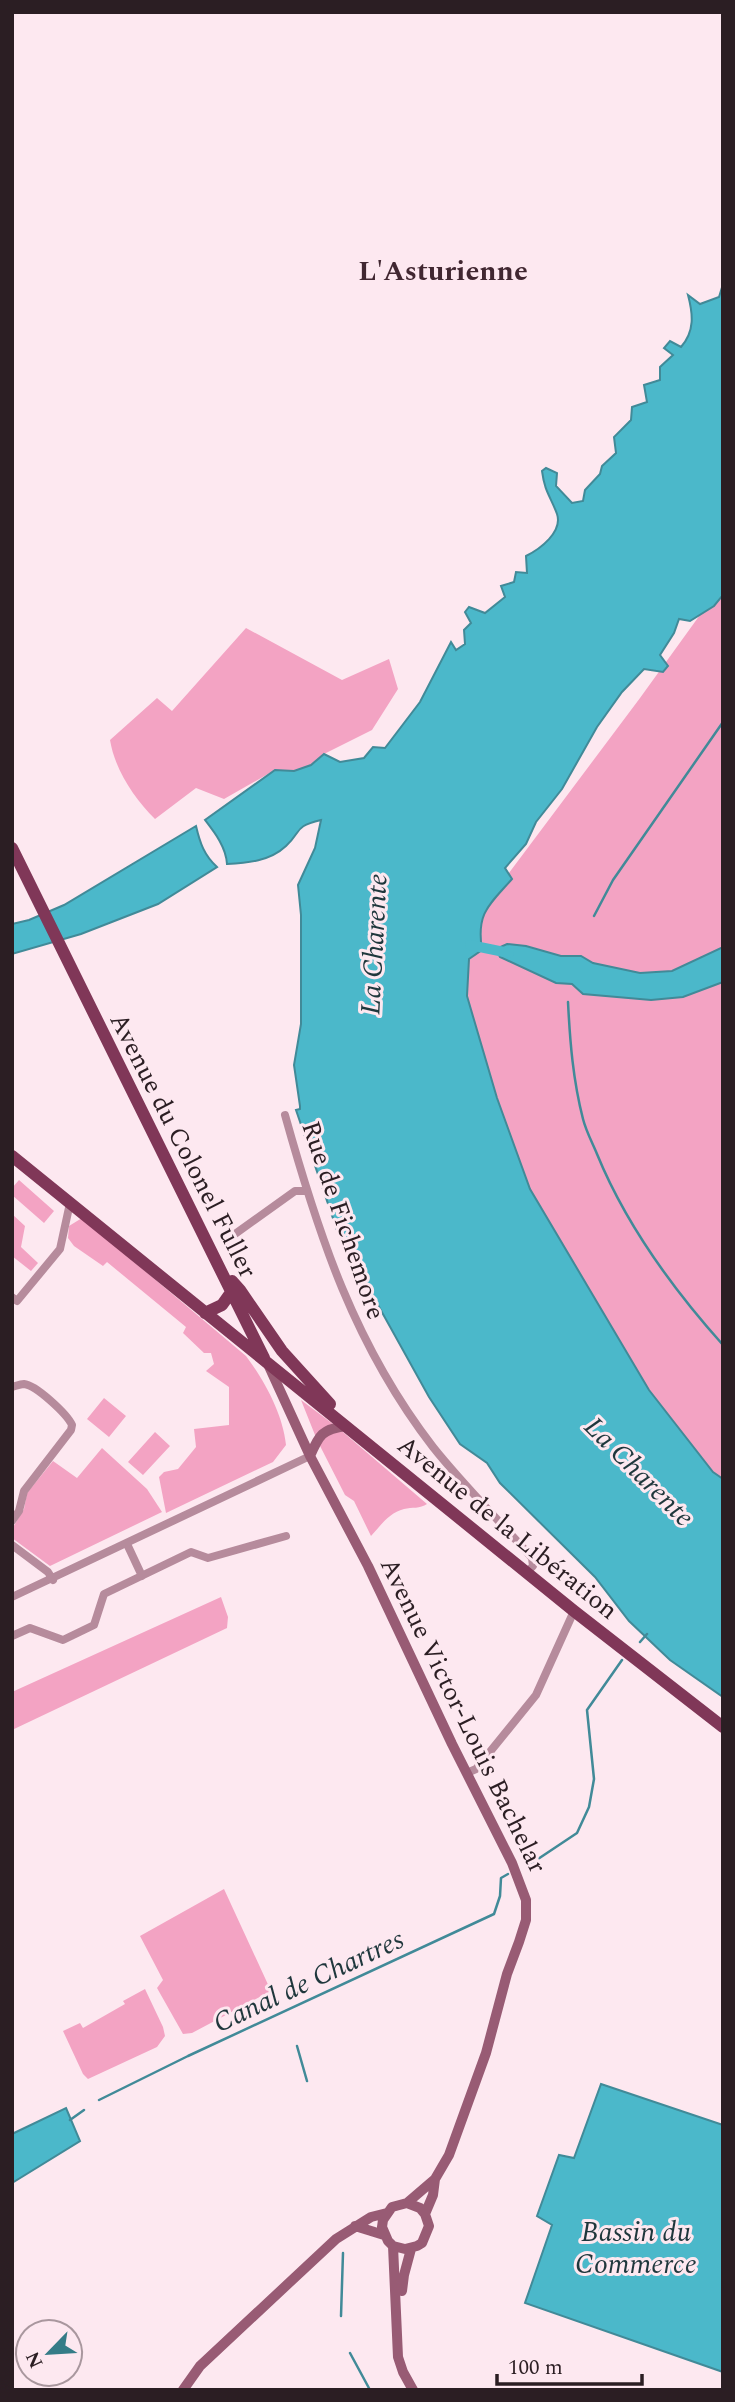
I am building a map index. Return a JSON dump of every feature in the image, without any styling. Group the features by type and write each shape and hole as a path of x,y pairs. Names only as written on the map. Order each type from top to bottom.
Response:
{"main road":[{"name":"Avenue du Colonel Fuller","path":"12,848 266,1361"},
{"name":"Avenue de la Libération","path":"12,1156 574,1611 723,1727"},
{"path":"223,1272 240,1290 266,1330 307,1380 369,1444"},
{"path":"205,1313 222,1305 232,1290"},
{"name":"Avenue Victor-Louis Bachelar","path":"266,1361 310,1456 368,1566 522,1882 526,1909 519,1942 505,1980 481,2066 449,2155 435,2179 407,2203"},
{"path":"310,1456 323,1433 328,1429 346,1426"},
{"name":"Avenue Victor-Louis Bachelar","path":"425,2214 433,2195 435,2179"},
{"path":"407,2203 420,2208 429,2226 422,2243 411,2249 393,2246 384,2235 382,2227 392,2207 407,2203"},
{"path":"183,2390 200,2366 336,2239 371,2217 387,2213"},
{"path":"352,2229 384,2235"},
{"path":"393,2246 397,2343 402,2372 413,2390"},
{"path":"397,2343 404,2274 411,2249"}],"street":[{"name":"Rue de Fichemore","path":"285,1115 306,1191 341,1287 363,1337 400,1400 434,1448 533,1558 533,1566 527,1572"},
{"path":"228,1239 295,1191 306,1191"},
{"path":"12,1297 17,1301 60,1249 70,1203"},
{"path":"12,1387 24,1384 35,1389 60,1409 72,1425 71,1430 24,1491 19,1511 12,1521"},
{"path":"12,1597 53,1580 310,1456"},
{"path":"12,1636 30,1628 63,1640 94,1625 104,1594 191,1552 208,1558 286,1536"},
{"path":"127,1544 142,1576"},
{"path":"12,1545 48,1572 53,1580"},
{"path":"467,1773 475,1769 536,1695 574,1611"}],"shaded area":[{"path":"723,583 723,1506 493,1205 455,945"},
{"path":"246,628 342,680 389,659 398,689 372,730 324,754 311,765 294,771 275,770 224,799 196,788 155,819 126,783 110,740 157,698 172,711"},
{"path":"19,1180 54,1211 44,1223 12,1195 12,1188"},
{"path":"12,1214 25,1226 21,1247 38,1263 31,1271 12,1256"},
{"path":"82,1218 246,1356 272,1398 281,1421 286,1445 273,1462 166,1513 159,1477 164,1472 178,1469 196,1447 194,1429 229,1425 229,1387 206,1371 214,1364 211,1353 204,1353 183,1333 186,1327 107,1262 103,1266 74,1246 68,1238 69,1226"},
{"path":"104,1398 126,1416 109,1437 87,1419"},
{"path":"301,1400 427,1504 394,1513 371,1536 354,1501 345,1495 317,1440"},
{"path":"155,1432 170,1446 143,1475 128,1462"},
{"path":"102,1448 147,1489 162,1512 50,1566 12,1538 12,1529 24,1509 27,1493 53,1461 77,1478"},
{"path":"221,1597 228,1617 227,1628 12,1730 12,1692"},
{"path":"224,1889 271,1991 192,2033 183,2034 157,1988 163,1980 140,1936"},
{"path":"145,1989 165,2036 157,2047 88,2079 83,2074 63,2031 80,2023 83,2028"}],"water":[{"name":"La Charente","path":"723,284 723,595 714,606 690,621 679,619 674,633 660,655 668,666 663,672 644,669 622,692 597,727 562,789 536,822 526,844 505,868 512,879 486,910 481,927 482,950 469,959 467,996 497,1098 530,1189 649,1390 713,1472 723,1479 723,1697 670,1660 629,1621 595,1577 500,1483 487,1463 460,1444 429,1397 338,1233 296,1110 300,1109 300,1106 294,1065 301,1024 301,915 298,885 315,848 321,820 302,827 286,846 273,855 251,862 227,864 222,846 205,820 275,770 294,771 311,765 324,754 340,762 364,758 373,747 385,748 420,702 451,642 456,650 465,644 464,630 471,623 465,612 469,607 485,613 505,597 501,586 514,582 516,572 527,573 526,556 538,549 554,533 557,514 546,489 542,471 546,468 557,473 556,486 572,503 583,501 585,490 600,474 602,466 616,453 614,437 631,420 632,407 647,402 644,385 660,380 660,367 673,355 664,348 670,341 681,347 686,341 692,316 688,295 700,304 719,297"},
{"path":"196,826 203,848 217,867 158,904 81,934 12,954 12,924 64,905"},
{"path":"507,944 526,946 561,956 581,956 593,963 640,973 672,971 723,947 723,982 683,997 651,1000 583,994 572,984 556,983 500,957 496,949"},
{"name":"Bassin du Commerce","path":"601,2084 723,2125 723,2372 525,2303 552,2225 537,2216 559,2155 574,2158"},
{"path":"66,2108 80,2141 12,2183 12,2134"}],"waterway":[{"path":"594,916 613,880 723,722"},
{"path":"470,945 509,953"},
{"path":"568,1002 572,1061 580,1104 586,1128 609,1180 652,1255 723,1345"},
{"name":"Canal de Chartres","path":"640,1642 647,1634"},
{"name":"Canal de Chartres","path":"529,1865 577,1833 589,1807 594,1779 587,1710 622,1660"},
{"name":"Canal de Chartres","path":"99,2100 494,1914 500,1896 501,1878 508,1874"},
{"path":"297,2046 307,2081"},
{"name":"Canal de Chartres","path":"70,2120 84,2110"},
{"path":"341,2316 343,2253"},
{"path":"350,2353 370,2390"}],"district":[{"name":"L'Asturienne","path":"443,270"}]}
